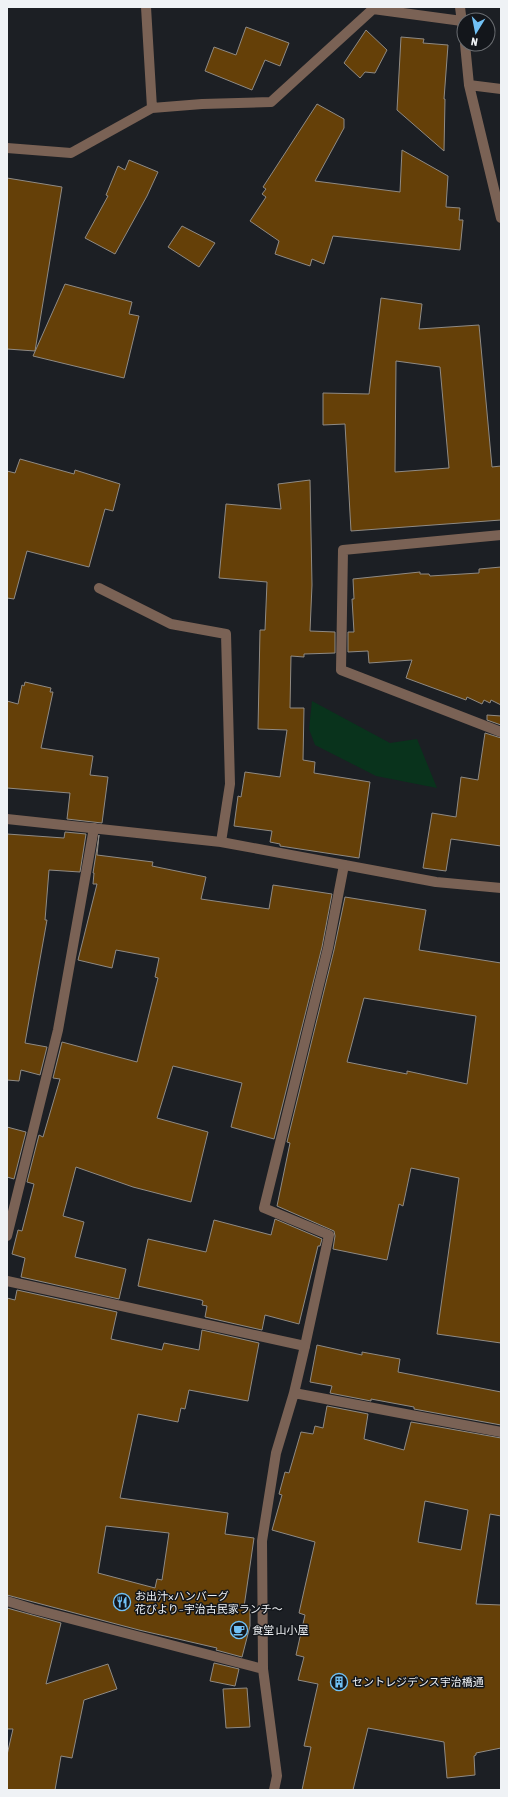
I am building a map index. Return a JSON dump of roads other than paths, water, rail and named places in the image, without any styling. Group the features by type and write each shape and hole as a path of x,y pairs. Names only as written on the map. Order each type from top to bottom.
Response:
{"street":[{"path":"146,7 152,108"},
{"path":"7,148 71,153 152,108 202,104 271,102 373,9 456,21"},
{"path":"465,52 469,85 501,218"},
{"path":"469,85 501,89"},
{"path":"501,535 343,550 341,670 501,732"},
{"path":"99,588 171,624 226,634 230,784 221,842"},
{"path":"7,819 221,842 436,882 501,888"},
{"path":"7,1236 58,1030 94,828"},
{"path":"274,1790 277,1776 263,1668 262,1541 276,1453 294,1394 329,1235 264,1208 328,948 344,865"},
{"path":"7,1281 305,1346"},
{"path":"294,1394 501,1432"},
{"path":"7,1601 263,1668"}],"place":[{"name":"お出汁×ハンバーグ 花びより~宇治古民家ランチ～","path":"122,1602"},
{"name":"食堂 山小屋","path":"239,1630"},
{"name":"セントレジデンス宇治橋通","path":"339,1682"}]}
